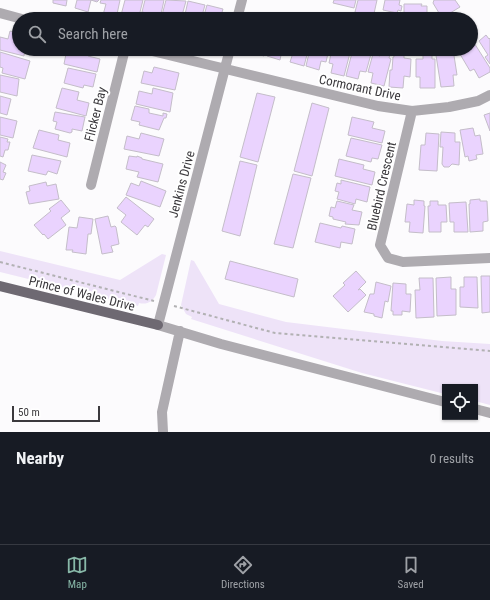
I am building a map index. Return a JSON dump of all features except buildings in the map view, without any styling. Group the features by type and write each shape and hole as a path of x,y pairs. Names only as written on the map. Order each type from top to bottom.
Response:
{"main road":[{"name":"Prince of Wales Drive","path":"0,286 158,325"}],"street":[{"path":"239,12 242,0"},
{"path":"0,13 12,16"},
{"name":"Flicker Bay","path":"91,186 123,56"},
{"name":"Cormorant Drive","path":"172,56 378,106 412,111 449,107 478,101 490,95"},
{"name":"Jenkins Drive","path":"158,325 228,56"},
{"name":"Bluebird Crescent","path":"412,111 380,245 388,258 403,262 490,258"},
{"path":"158,325 221,344 442,401"},
{"path":"162,432 162,412 180,331"},
{"path":"478,410 490,413"}],"path":[{"path":"0,262 154,301"},
{"path":"180,308 275,333 490,351"}],"shaded area":[{"path":"0,251 120,280 162,254 166,255 156,295 149,302 144,304 139,303 138,306 0,272"},
{"path":"191,260 194,261 219,304 286,322 442,341 490,344 490,405 478,402 478,384 442,384 442,393 362,373 191,319 192,317 186,314 181,305"}]}
